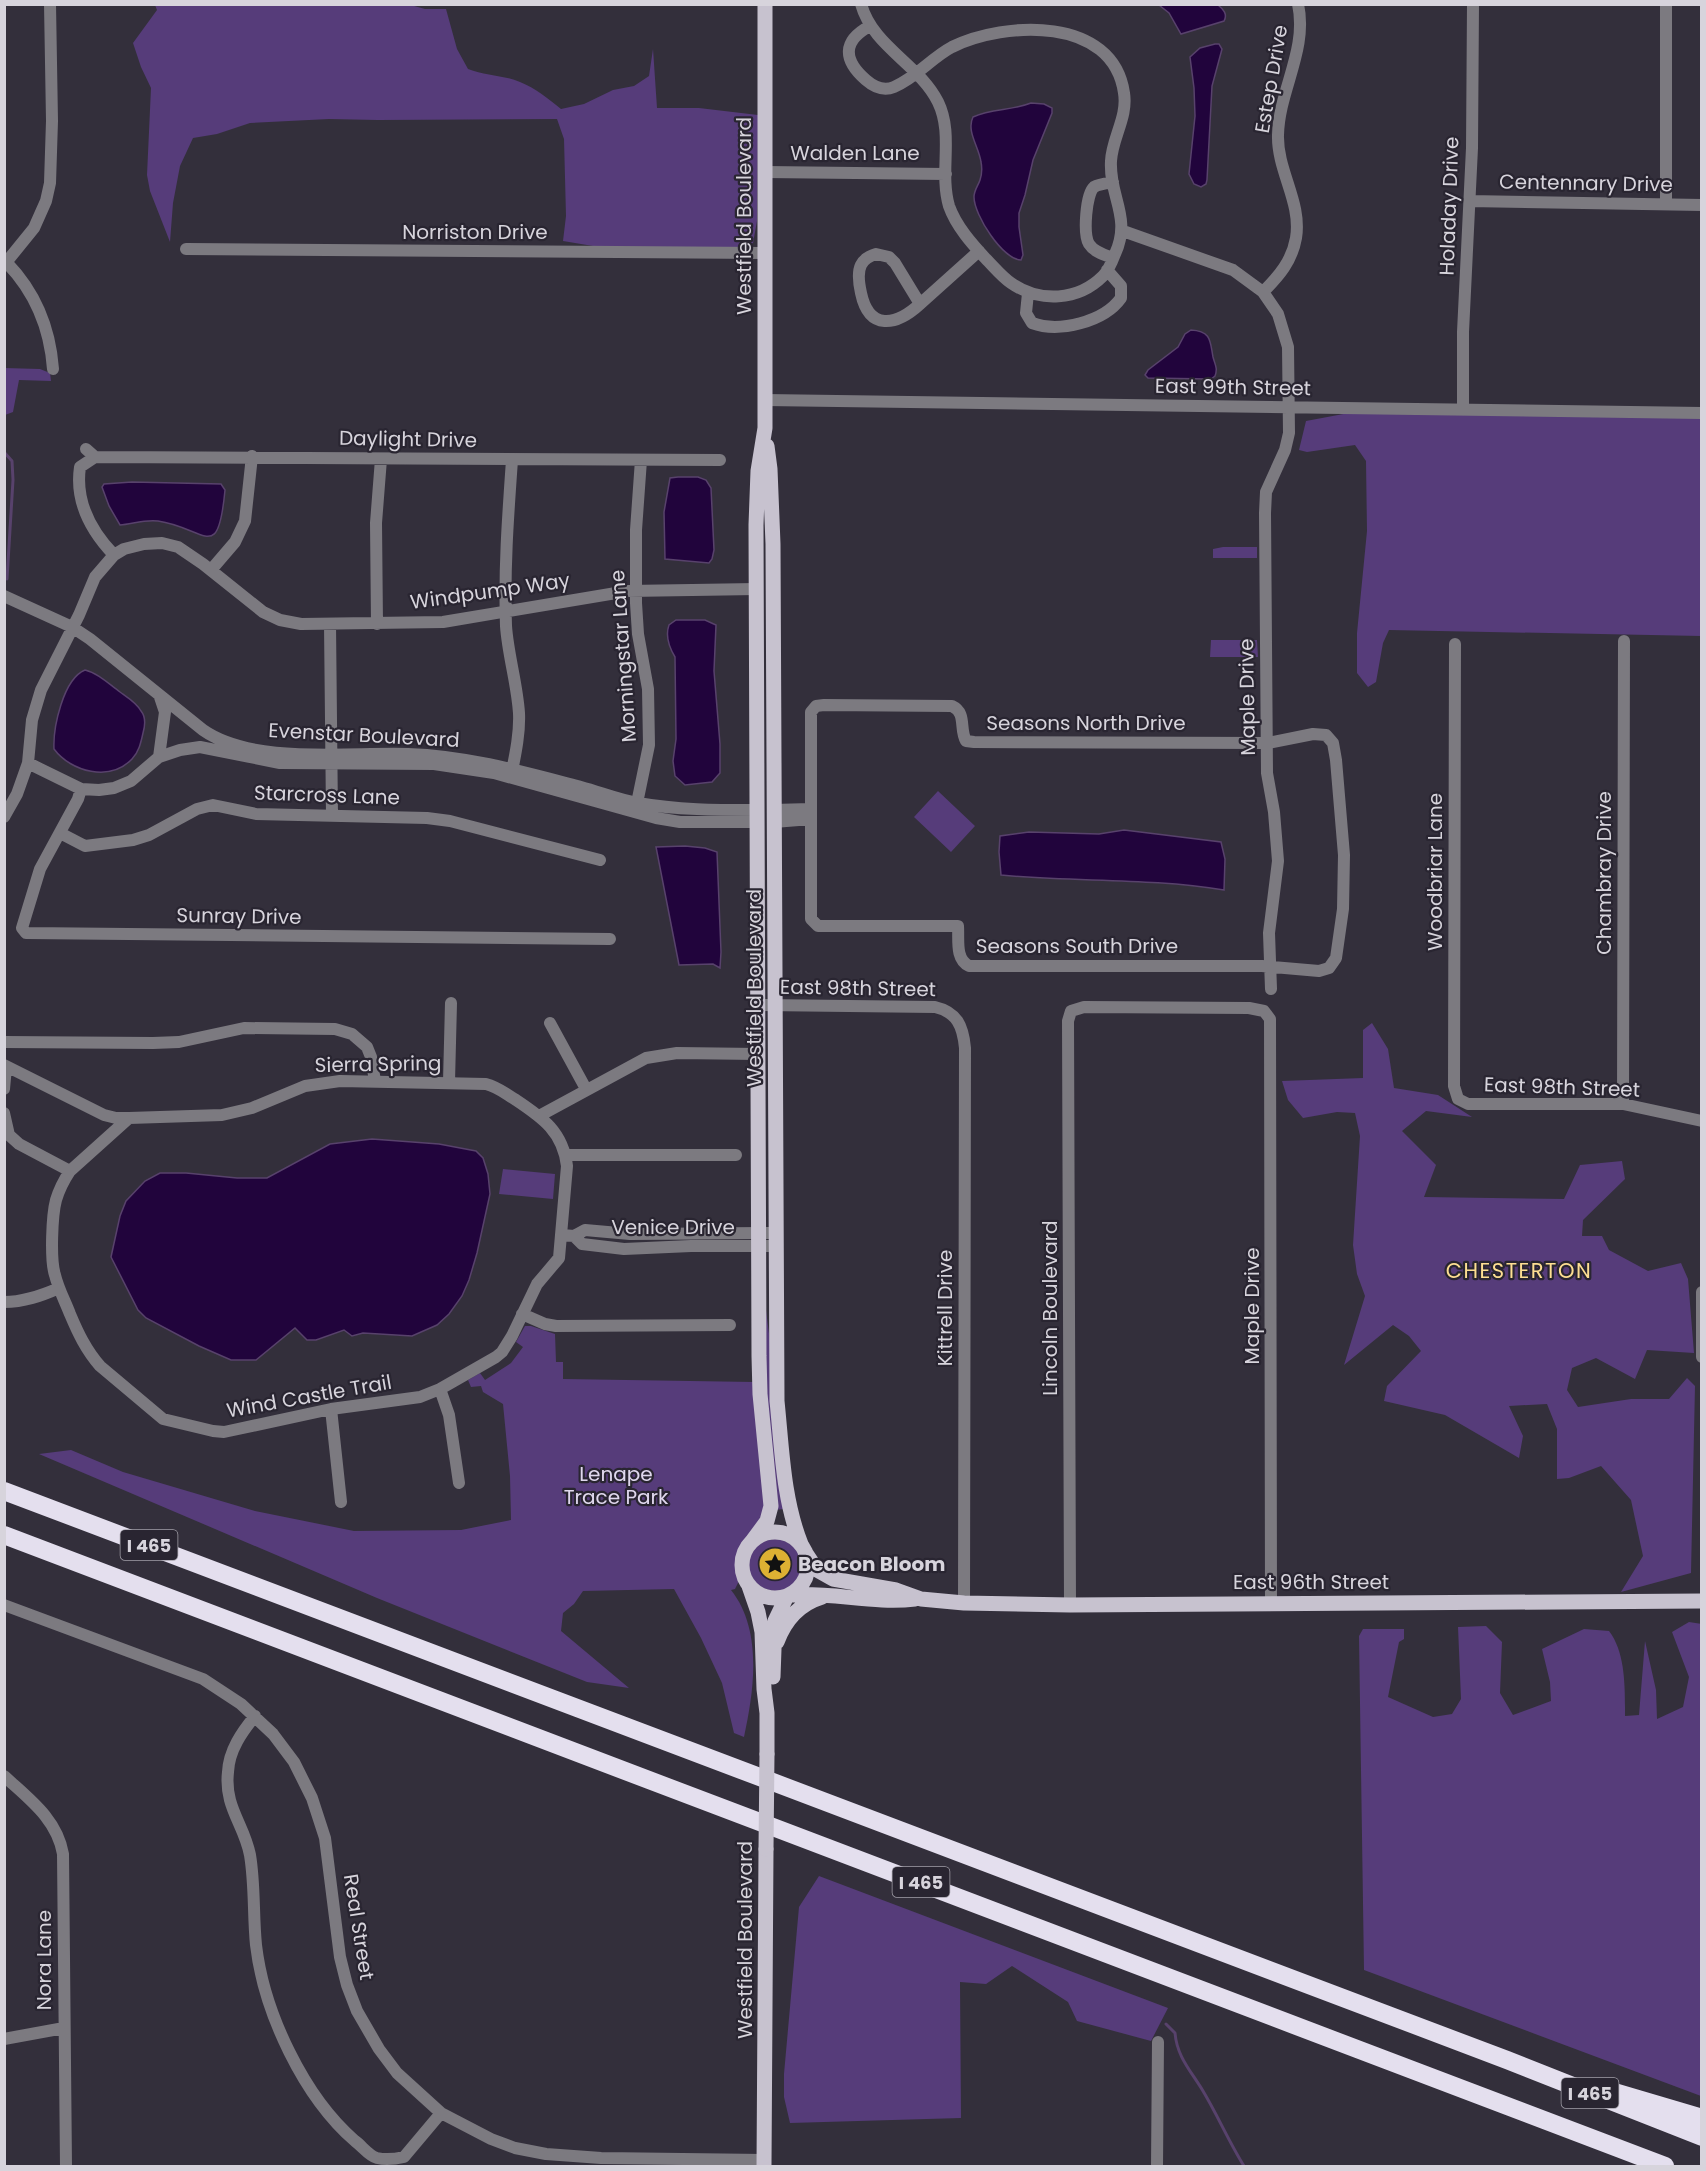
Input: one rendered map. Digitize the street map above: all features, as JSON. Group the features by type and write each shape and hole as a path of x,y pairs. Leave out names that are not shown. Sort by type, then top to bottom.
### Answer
{"highway":[{"name":"I 465","path":"4,1491 1507,2060 1701,2137"},
{"name":"I 465","path":"4,1535 1665,2166"},
{"path":"1507,2060 1701,2118"}],"main road":[{"name":"Westfield Boulevard","path":"765,4 765,428 770,469 773,536 777,1401 787,1496 791,1518 803,1548"},
{"name":"Westfield Boulevard","path":"753,1540 767,1521 771,1506 760,1394 757,1005 756,590 758,471 765,428"},
{"path":"766,1533 780,1533 789,1536 803,1548 808,1567 806,1576 802,1585 789,1595 766,1597 749,1586 743,1574 742,1560 747,1547 753,1540 766,1533"},
{"name":"East 96th Street","path":"803,1548 814,1566 827,1576 896,1590 921,1599"},
{"name":"Westfield Boulevard","path":"749,1586 762,1632 767,1713 764,2163"},
{"name":"Westfield Boulevard","path":"767,1713 773,1689 775,1621 789,1595"},
{"name":"East 96th Street","path":"789,1595 896,1602 921,1599 964,1603 1070,1605 1701,1601"},
{"path":"774,1650 781,1630 791,1616 814,1600 829,1596"}],"street":[{"path":"50,4 52,110 50,183 46,201 34,228 6,264 25,284 43,317 50,341 53,369"},
{"path":"861,4 870,26 883,43 915,74 929,88 942,111 946,128 947,197 952,215 979,251 1011,283 1028,293 1048,297 1071,295 1089,287 1107,270 1123,231 1113,182 1111,156 1125,111 1124,91 1110,60 1090,42 1076,36 1043,30 1019,30 996,33 951,48 915,74 890,88 876,87 866,80 852,63 849,49 856,35 870,26"},
{"name":"Estep Drive","path":"1263,292 1288,262 1297,233 1296,208 1281,160 1278,135 1301,32 1298,4"},
{"name":"Holaday Drive","path":"1464,409 1464,332 1472,148 1473,4"},
{"path":"1666,4 1666,204"},
{"name":"Walden Lane","path":"765,172 946,174"},
{"path":"1113,182 1096,186 1090,192 1085,227 1086,239 1091,247 1113,258"},
{"name":"Centennary Drive","path":"1469,201 1701,205"},
{"path":"1123,231 1233,270 1263,292"},
{"name":"Norriston Drive","path":"186,249 765,253"},
{"path":"920,304 889,257 876,255 862,262 859,274 865,308 874,317 887,322 908,315 979,251"},
{"path":"1028,293 1026,313 1032,323 1052,327 1086,321 1104,312 1121,298 1121,286 1107,270"},
{"name":"Maple Drive","path":"1263,292 1278,314 1287,339 1290,407 1289,433 1285,450 1266,492 1264,513 1267,773 1274,812 1278,861 1269,933 1271,989"},
{"name":"East 99th Street","path":"765,400 1701,413"},
{"name":"Daylight Drive","path":"114,555 96,532 85,512 78,483 80,467 91,453 381,459 720,460"},
{"path":"211,570 234,542 245,521 252,456"},
{"path":"376,624 376,524 381,459"},
{"path":"511,773 518,737 519,713 507,637 506,612 506,538 512,460"},
{"name":"Morningstar Lane","path":"636,808 650,745 648,689 636,624 636,530 641,460"},
{"name":"Windpump Way","path":"114,555 134,546 162,543 186,551 254,606 271,616 301,624 443,622 636,590 756,590"},
{"path":"4,817 17,794 28,763 35,704 95,577 114,555"},
{"name":"Evenstar Boulevard","path":"4,596 72,627 90,639 218,740 271,752 331,759 434,764 511,773 636,808 688,809 756,816"},
{"path":"330,624 332,816"},
{"name":"Chambray Drive","path":"1623,1104 1624,641"},
{"name":"Woodbriar Lane","path":"1455,644 1454,1086 1458,1099"},
{"path":"159,758 163,742 165,712 160,696"},
{"name":"Seasons North Drive","path":"811,814 811,712 816,706 952,705 961,713 963,736 966,741 974,742 1268,743"},
{"path":"1268,743 1313,734 1326,735 1333,743 1344,855 1343,909 1336,958 1329,968 1319,971 1271,966"},
{"name":"Evenstar Boulevard","path":"28,763 81,789 108,790 137,777 159,758 180,750 200,747 268,761 331,759"},
{"name":"Sunray Drive","path":"81,789 35,881 22,928 26,933 610,939"},
{"name":"Starcross Lane","path":"60,833 85,846 133,840 149,835 197,809 213,806 256,814 427,818 450,821 600,860"},
{"path":"774,816 811,814"},
{"name":"Seasons South Drive","path":"811,814 811,919 818,926 958,926 959,957 969,966 1271,966"},
{"path":"449,1082 450,1002"},
{"name":"East 98th Street","path":"757,1005 925,1006 944,1009 955,1016"},
{"name":"Lincoln Boulevard","path":"1070,1605 1068,1021 1071,1011 1084,1007 1249,1008 1264,1011"},
{"name":"Maple Drive","path":"1264,1011 1271,1023 1271,1603"},
{"name":"Kittrell Drive","path":"955,1016 962,1028 965,1048 964,1603"},
{"path":"550,1023 586,1089"},
{"path":"4,1042 179,1042 244,1028 334,1029 352,1034 367,1047 375,1081"},
{"path":"539,1116 636,1062 662,1054 758,1054"},
{"path":"4,1089 5,1066"},
{"name":"Sierra Spring","path":"5,1066 104,1115 116,1118 222,1115 252,1108 305,1086 340,1081 486,1084 495,1087 551,1126 566,1155 568,1236"},
{"name":"East 98th Street","path":"1458,1099 1468,1104 1623,1104 1701,1121"},
{"path":"4,1113 9,1135 19,1144 70,1171 129,1118"},
{"path":"566,1155 736,1155"},
{"name":"Wind Castle Trail","path":"70,1171 55,1202 53,1264 59,1288 84,1346 100,1366 163,1419 213,1431 224,1432 331,1409 420,1396 440,1389 502,1352 537,1284 559,1257 568,1236"},
{"name":"Venice Drive","path":"568,1236 585,1230 630,1234 775,1239"},
{"path":"4,1302 26,1300 59,1288"},
{"path":"1701,1292 1701,1357"},
{"path":"522,1314 533,1320 556,1326 730,1325"},
{"path":"440,1389 449,1415 459,1483"},
{"path":"331,1409 341,1502"},
{"name":"Real Street","path":"4,1605 203,1679 225,1692 255,1716 294,1762 312,1798 325,1838 340,1957 357,2011 391,2065 441,2113 515,2148 546,2154 764,2163"},
{"path":"255,1716 242,1732 230,1760 228,1790 231,1807 248,1844 252,1870 256,1946 270,2004 286,2046 303,2078 326,2110 348,2135 374,2157 390,2159 404,2157 441,2113"},
{"name":"Nora Lane","path":"5,1779 50,1820 57,1832 62,1849 66,2166"},
{"path":"4,2039 64,2028"},
{"path":"1157,2166 1158,2042"}],"green space":[{"path":"407,4 425,9 446,9 457,49 468,69 520,82 561,109 584,104 613,90 634,86 649,76 653,49 657,108 699,108 758,115 757,221 753,243 738,247 611,249 563,241 566,216 564,139 557,119 329,119 250,123 217,134 193,138 180,166 173,203 170,242 150,191 147,175 151,88 133,43 157,10 155,5"},
{"path":"4,368 40,369 50,373 51,381 19,380 13,412 5,415"},
{"path":"1354,412 1701,418 1701,636 1389,630 1383,643 1376,682 1368,687 1357,673 1357,633 1367,531 1366,461 1355,445 1307,452 1299,450 1306,421"},
{"path":"1257,547 1257,558 1213,558 1213,549"},
{"path":"1211,640 1257,640 1258,657 1210,657"},
{"path":"938,791 975,826 951,852 914,817"},
{"path":"1372,1023 1388,1049 1394,1088 1438,1095 1472,1117 1426,1111 1402,1131 1436,1165 1424,1197 1564,1199 1580,1165 1622,1161 1625,1179 1583,1220 1582,1236 1602,1236 1609,1250 1648,1271 1681,1263 1688,1279 1694,1353 1647,1350 1635,1379 1596,1358 1572,1368 1567,1390 1578,1407 1631,1399 1669,1399 1687,1378 1695,1386 1691,1573 1621,1592 1643,1556 1631,1500 1601,1466 1569,1478 1557,1479 1557,1429 1547,1404 1509,1406 1523,1436 1519,1458 1445,1415 1384,1401 1387,1386 1421,1351 1409,1336 1393,1325 1344,1365 1365,1296 1357,1274 1353,1245 1360,1136 1355,1113 1337,1112 1303,1118 1288,1100 1282,1081 1363,1078 1363,1030"},
{"path":"503,1169 555,1174 553,1199 499,1194"},
{"path":"765,1303 784,1509 775,1510 765,1411"},
{"name":"Lenape Trace Park","path":"525,1326 555,1334 556,1362 563,1362 563,1379 754,1382 766,1510 740,1548 736,1566 739,1581 735,1589 731,1590 748,1623 752,1642 753,1681 744,1737 734,1733 722,1683 674,1589 583,1591 574,1604 563,1613 561,1631 629,1688 587,1682 377,1598 39,1454 71,1450 123,1472 255,1511 354,1531 461,1530 511,1520 510,1476 503,1404 483,1392 481,1386 471,1387 468,1380 480,1373 485,1380 511,1363 523,1347 516,1342"},
{"path":"775,1539 785,1541 793,1547 799,1555 801,1565 799,1575 793,1583 785,1589 775,1591 765,1589 757,1583 751,1575 749,1565 751,1555 757,1547 765,1541"},
{"path":"1689,1622 1702,1624 1701,2096 1364,1970 1359,1636 1363,1629 1404,1629 1404,1639 1399,1642 1388,1697 1433,1717 1452,1714 1461,1699 1458,1627 1486,1626 1502,1642 1500,1693 1513,1715 1551,1701 1550,1682 1542,1649 1584,1629 1609,1631 1615,1640 1622,1660 1625,1716 1639,1715 1645,1641 1656,1690 1657,1719 1683,1707 1689,1677 1672,1632"},
{"path":"819,1876 1168,2008 1151,2041 1077,2021 1068,2002 1012,1966 986,1984 960,1982 961,2118 790,2123 784,2097 784,2074 799,1907"}],"shaded area":[{"path":"1159,5 1218,5 1222,8 1225,18 1224,21 1181,34 1169,13"},
{"path":"1219,44 1222,49 1212,86 1207,180 1206,184 1201,187 1194,184 1189,174 1195,116 1190,57 1200,48"},
{"path":"1031,103 1044,104 1052,108 1052,113 1033,160 1019,213 1023,255 1021,260 1006,253 998,245 984,225 975,205 974,195 981,178 982,166 971,122 973,117 980,114"},
{"path":"1191,330 1203,333 1209,338 1216,366 1215,376 1211,379 1148,378 1145,375 1148,370 1178,347 1185,334"},
{"path":"698,477 706,480 711,488 714,550 709,563 665,559 664,512 670,478"},
{"path":"132,482 221,484 225,490 218,527 213,535 207,536 158,521 120,525 109,506 102,487 104,484"},
{"path":"676,620 705,620 716,625 714,671 720,773 712,782 685,785 675,776 673,761 676,739 675,657 669,645 667,633 669,625"},
{"path":"85,670 99,676 132,700 144,716 144,730 136,753 123,766 113,770 102,772 80,768 70,764 54,749 55,729 65,693 77,675"},
{"path":"1124,830 1221,842 1225,859 1224,890 1140,882 1001,875 1000,836 1029,832 1099,834"},
{"path":"685,846 717,852 720,968 713,964 679,965 656,847"},
{"path":"372,1139 439,1144 476,1151 483,1158 488,1174 490,1194 477,1253 462,1296 449,1314 437,1325 412,1336 363,1333 352,1336 344,1330 316,1340 307,1340 295,1328 256,1360 231,1360 146,1318 138,1310 111,1257 120,1216 126,1201 145,1181 160,1173 267,1178 330,1144"}],"waterway":[{"path":"4,452 12,461 13,480 7,579"},
{"path":"1166,2024 1175,2033 1176,2042 1185,2064 1208,2100 1244,2166"}],"place":[{"name":"Beacon Bloom","path":"775,1564"}],"district":[{"name":"CHESTERTON","path":"1519,1270"}]}
